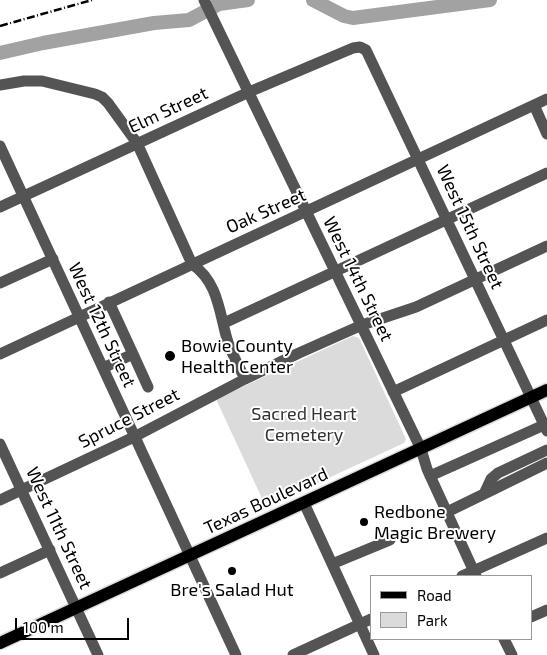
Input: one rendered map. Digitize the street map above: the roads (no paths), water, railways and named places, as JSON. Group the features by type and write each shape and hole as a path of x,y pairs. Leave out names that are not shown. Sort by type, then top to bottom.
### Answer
{"main road":[{"name":"Texas Boulevard","path":"0,643 547,390"}],"street":[{"name":"West 14th Street","path":"204,0 305,213 421,449 430,476 475,574"},
{"name":"West 15th Street","path":"353,48 360,47 366,50 546,428"},
{"name":"Elm Street","path":"0,207 249,92 353,48"},
{"path":"0,85 24,81 42,81 95,94 102,97 109,105 137,143 192,264 202,271 214,292 228,340 245,378"},
{"name":"Oak Street","path":"0,354 547,99"},
{"path":"534,105 547,134"},
{"name":"West 12th Street","path":"0,146 236,655"},
{"path":"224,323 547,173"},
{"name":"Spruce Street","path":"0,500 134,437 245,378 362,326 403,312 547,246"},
{"path":"0,283 52,259"},
{"path":"109,302 148,387"},
{"path":"394,392 547,320"},
{"path":"103,368 133,354"},
{"path":"430,476 546,428"},
{"name":"West 11th Street","path":"0,444 77,608 93,653"},
{"path":"484,494 491,480 498,473 547,450"},
{"path":"446,512 547,463"},
{"path":"304,502 374,655"},
{"path":"475,574 547,538"},
{"path":"332,564 390,540"},
{"path":"0,573 50,550"},
{"path":"532,617 547,610"},
{"path":"293,655 370,620"},
{"path":"504,640 512,655"}],"waterway":[{"path":"0,53 43,43 154,23 189,20 219,4 248,0"},
{"path":"313,0 344,16 353,18 490,0"}],"railway":[{"path":"0,26 92,0"}],"place":[{"name":"Bowie County Health Center","path":"170,356"},
{"name":"Redbone Magic Brewery","path":"364,522"},
{"name":"Bre's Salad Hut","path":"232,571"}],"park label":[{"name":"Sacred Heart Cemetery","path":"304,424"}]}
